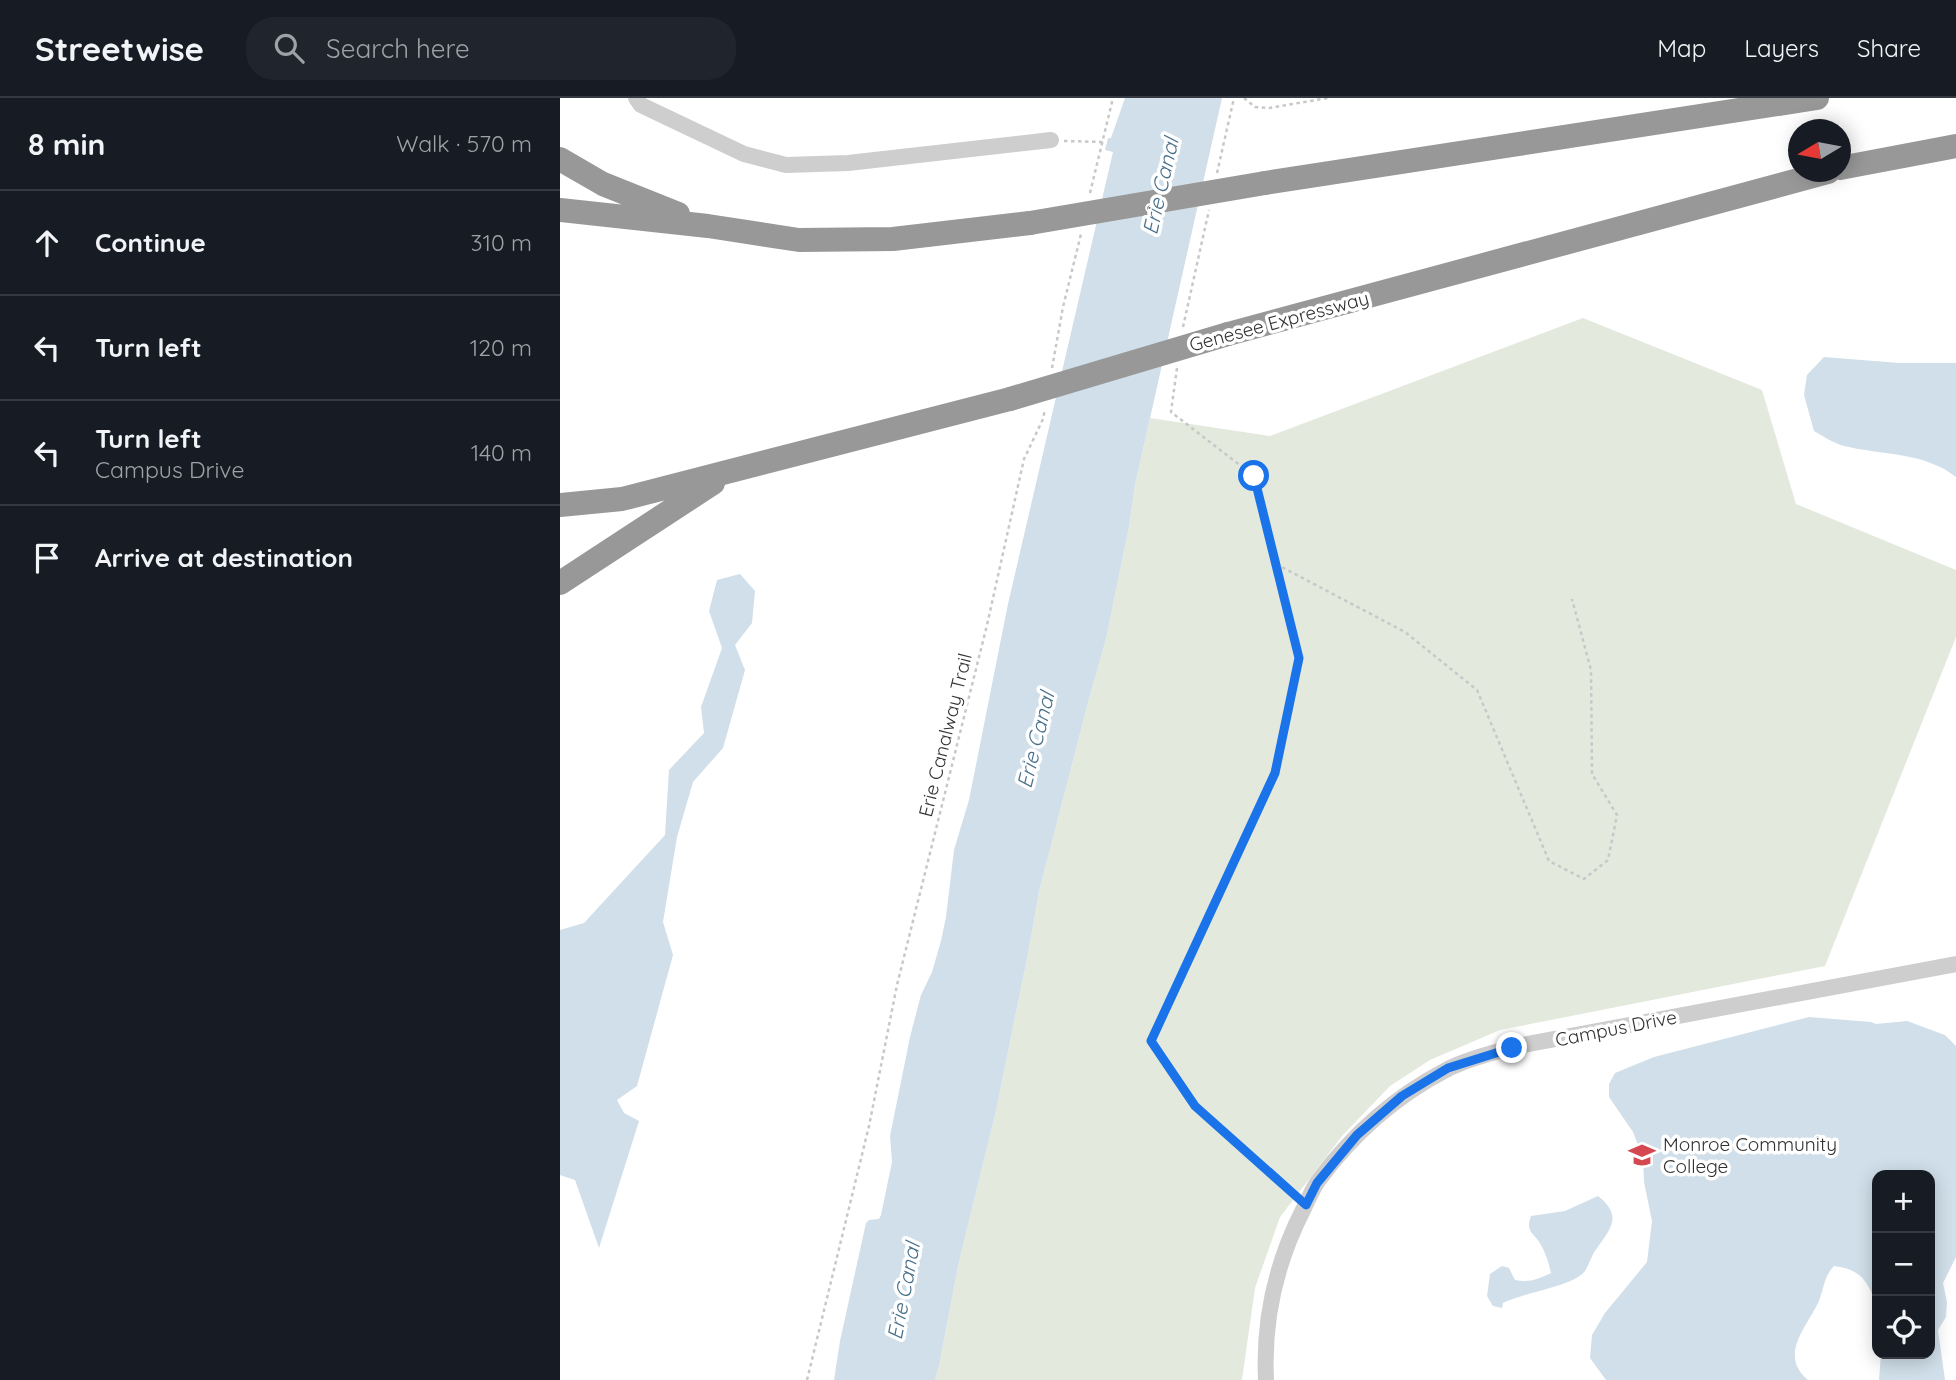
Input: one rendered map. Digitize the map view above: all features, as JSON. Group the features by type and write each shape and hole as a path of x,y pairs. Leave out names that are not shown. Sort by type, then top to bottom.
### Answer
{"highway":[{"path":"560,210 708,226 799,240 881,239 1030,223 1265,183 1817,98"},
{"path":"1851,166 1956,146"},
{"path":"560,159 603,184 708,226"},
{"name":"Genesee Expressway","path":"560,505 622,499 1010,399 1228,334 1791,182"},
{"path":"560,583 731,472"}],"street":[{"path":"636,98 642,105 744,154 786,164 848,163 1051,140"},
{"name":"Campus Drive","path":"1266,1380 1268,1320 1276,1278 1296,1225 1317,1183 1357,1135 1402,1096 1448,1068 1512,1048 1956,964"}],"path":[{"path":"1090,193 1113,98"},
{"path":"1216,177 1234,98"},
{"path":"1244,98 1255,107 1269,108 1328,98"},
{"path":"1051,140 1103,142"},
{"path":"1182,334 1210,203"},
{"path":"1052,369 1081,231"},
{"path":"1178,360 1171,412 1254,476 1299,658 1275,773 1151,1041 1195,1106 1306,1205"},
{"name":"Erie Canalway Trail","path":"807,1380 869,1126 897,985 987,625 1024,459 1043,419 1045,407"},
{"path":"1276,564 1405,632 1477,691 1549,861 1584,879 1608,860 1617,815 1592,774 1591,670 1572,600"}],"shaded area":[{"path":"1583,318 1762,390 1796,504 1956,570 1956,637 1825,966 1500,1030 1430,1060 1390,1086 1343,1135 1280,1217 1255,1288 1242,1380 935,1380 959,1262 996,1111 1039,892 1106,639 1150,418 1270,436"}],"water":[{"name":"Erie Canal","path":"1125,98 1222,98 1135,485 1106,639 1039,892 996,1111 959,1262 935,1380 834,1380 866,1223 879,1219 881,1215 892,1162 890,1136 910,1037 921,995 932,972 941,941 954,850 969,800 1008,604 1113,152 1105,150"},
{"path":"1824,357 1899,363 1956,363 1956,477 1931,463 1844,446 1814,431 1804,395 1807,375"},
{"path":"740,574 755,591 752,623 735,645 745,670 723,748 693,782 677,837 663,922 673,955 637,1086 617,1100 624,1113 639,1121 599,1248 575,1180 560,1175 560,930 584,923 665,835 669,770 704,733 701,707 722,648 709,611 717,580"},
{"path":"1809,1017 1876,1024 1907,1021 1945,1035 1956,1046 1956,1257 1943,1283 1947,1302 1946,1317 1938,1330 1945,1380 1879,1380 1881,1359 1935,1359 1935,1170 1872,1170 1872,1294 1857,1273 1834,1266 1831,1270 1795,1351 1799,1370 1808,1380 1606,1380 1590,1358 1592,1335 1605,1313 1647,1262 1652,1221 1644,1182 1643,1158 1633,1132 1609,1097 1609,1084 1615,1073 1654,1057"},
{"path":"1598,1196 1611,1210 1612,1223 1583,1273 1565,1283 1503,1303 1502,1308 1493,1306 1487,1296 1490,1274 1502,1266 1509,1268 1515,1280 1520,1281 1533,1280 1551,1273 1543,1248 1530,1229 1531,1216 1565,1211"}],"place":[{"name":"Monroe Community College","path":"1642,1155"}],"route":[{"path":"1254,476 1299,658 1275,773 1151,1041 1195,1106 1306,1205 1317,1183 1357,1135 1402,1096 1448,1068 1512,1048"}]}
